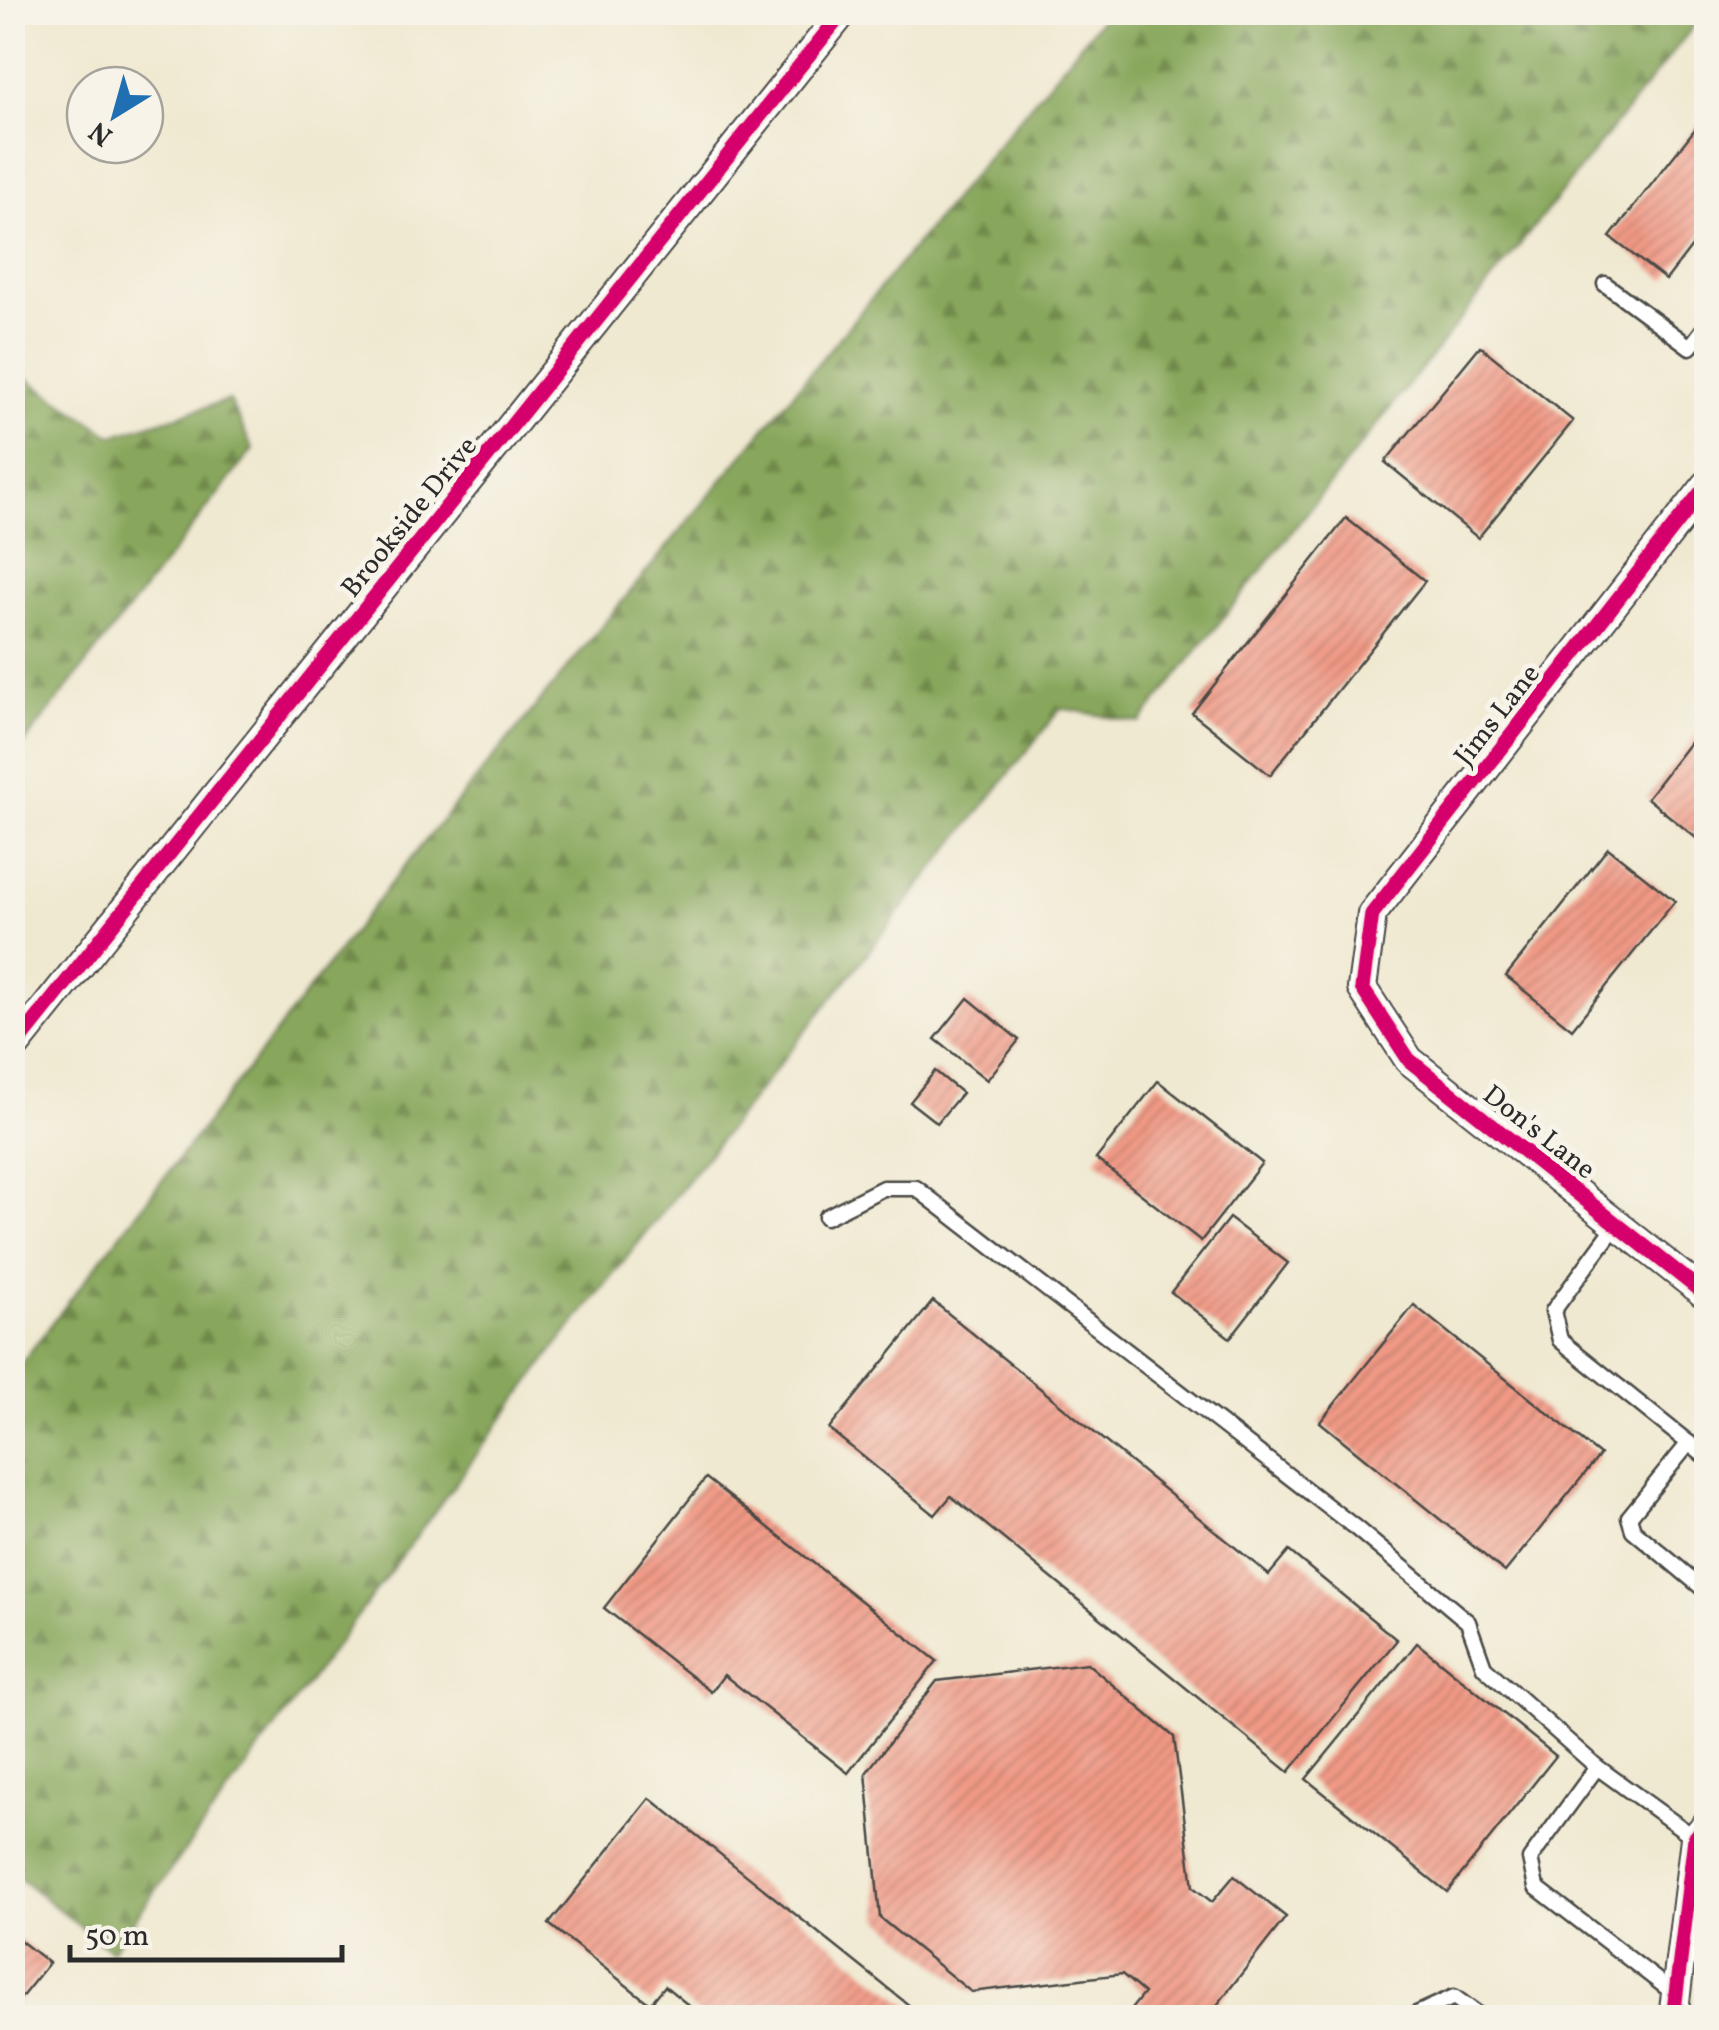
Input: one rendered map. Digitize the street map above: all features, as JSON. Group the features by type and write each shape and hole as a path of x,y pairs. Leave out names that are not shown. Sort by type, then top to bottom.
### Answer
{"street":[{"name":"Brookside Drive","path":"12,1050 843,12"},
{"name":"Jims Lane","path":"1362,988 1372,914 1706,486"},
{"name":"Don's Lane","path":"1362,988 1409,1060 1704,1289"},
{"path":"1674,2006 1701,1831"}],"lane":[{"path":"1604,284 1690,347 1706,326"},
{"path":"826,1216 883,1188 916,1188 1357,1529 1468,1622 1484,1667 1598,1767 1701,1831"},
{"path":"1618,1224 1553,1311 1560,1340 1706,1458"},
{"path":"1689,1443 1629,1517 1633,1530 1706,1591"},
{"path":"1598,1767 1530,1859 1536,1887 1674,2006"},
{"path":"1408,2018 1454,1996 1483,2018"}],"green space":[{"path":"1106,13 1704,13 1140,723 1061,708 552,1352 111,1951 13,1873 13,1374 394,879"},
{"path":"13,369 112,436 229,400 253,449 13,758"}],"building":[{"path":"1706,115 1706,228 1666,280 1610,237"},
{"path":"1480,346 1573,421 1478,538 1385,462"},
{"path":"1346,518 1425,581 1270,775 1192,713"},
{"path":"1706,722 1706,846 1647,798"},
{"path":"1608,848 1675,901 1572,1029 1506,976"},
{"path":"968,998 1019,1040 987,1080 935,1039"},
{"path":"935,1071 962,1093 937,1123 910,1102"},
{"path":"1158,1081 1262,1163 1201,1241 1096,1159"},
{"path":"1229,1218 1288,1263 1230,1338 1171,1292"},
{"path":"933,1301 1269,1575 1289,1551 1397,1640 1289,1772 951,1496 935,1515 829,1429"},
{"path":"1414,1305 1600,1455 1505,1572 1320,1422"},
{"path":"706,1478 937,1661 848,1773 724,1675 711,1692 604,1608"},
{"path":"1417,1643 1556,1756 1447,1892 1306,1779"},
{"path":"1087,1663 1174,1737 1193,1887 1212,1902 1234,1876 1286,1917 1207,2018 1124,2018 1144,1993 1122,1974 971,1992 880,1918 866,1773 937,1681"},
{"path":"650,1798 925,2018 704,2018 665,1986 650,2004 549,1924"},
{"path":"12,1934 49,1963 12,2009"}],"cycle path":[{"path":"12,1050 843,12"},
{"path":"1706,486 1372,914 1362,988 1409,1060 1706,1295"},
{"path":"1673,2018 1695,1838 1706,1825"}]}
